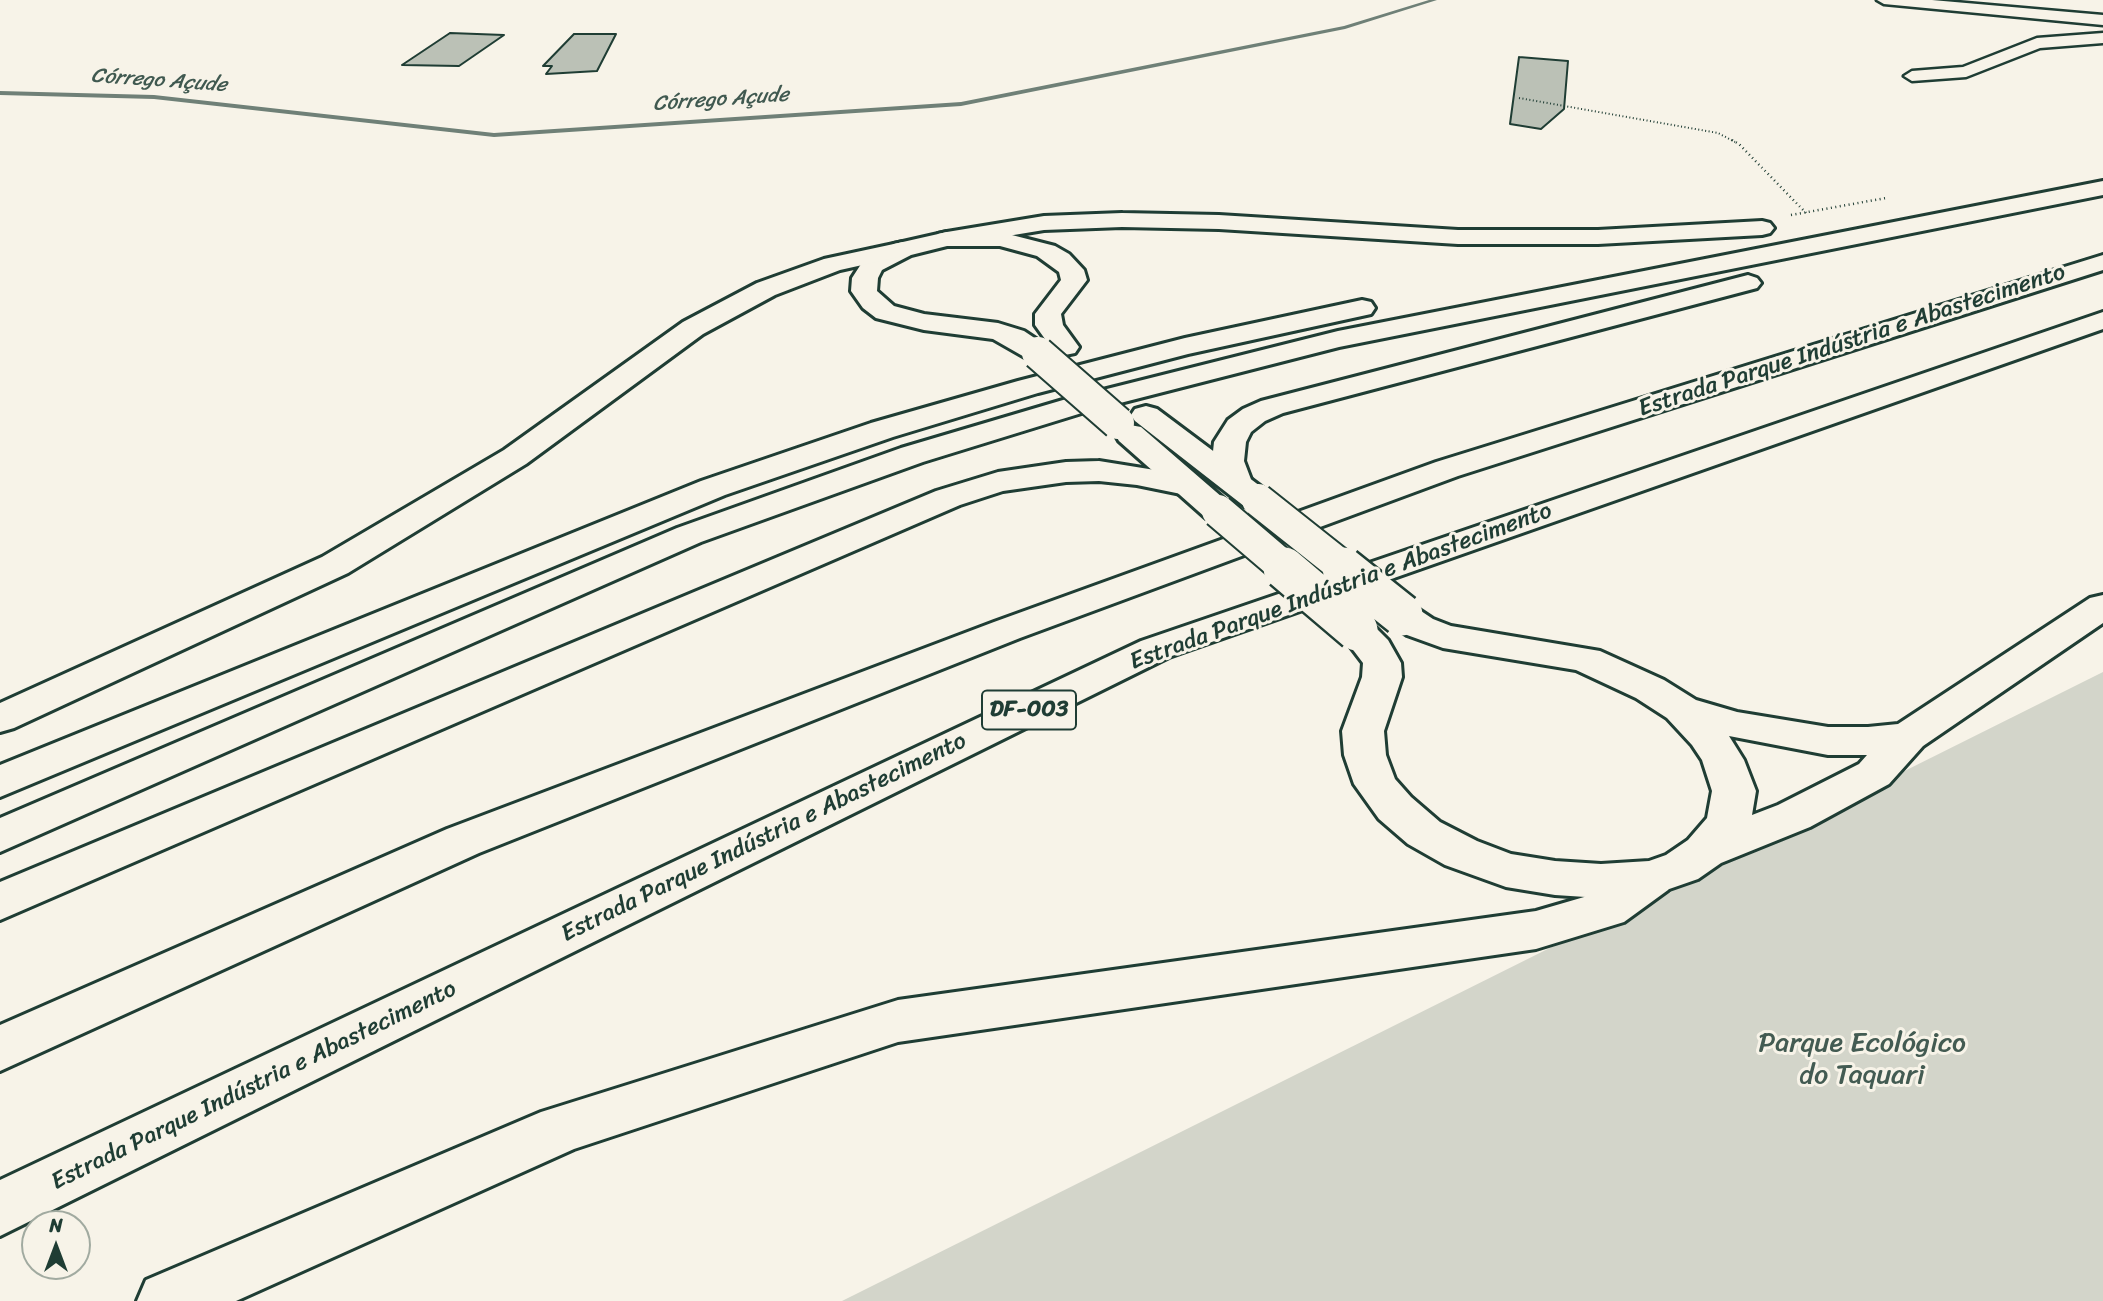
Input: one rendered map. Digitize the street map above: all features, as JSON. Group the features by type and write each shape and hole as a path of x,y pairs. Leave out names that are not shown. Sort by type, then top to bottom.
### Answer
{"main road":[{"path":"0,782 713,488 882,429 1028,387 1212,340 1762,228 2103,167"},
{"path":"0,836 689,535 912,456 1074,406 1338,339 2103,188"},
{"path":"1652,878 1601,881 1555,878 1506,870 1461,853 1424,833 1395,808 1376,784 1365,755 1363,731 1382,677 1382,663 1374,648 1237,498 1228,461 1230,442 1239,427 1254,415 1272,407 1881,249 1972,215"},
{"path":"0,719 335,565 515,457 693,328 766,289 833,264 947,239 1044,223 1122,220 1219,222 1458,237 1598,237 1762,228"},
{"path":"947,239 1000,239 1046,251 1060,259 1071,270 1074,280 1048,314 1051,350"},
{"path":"904,249 872,266 865,278 864,291 872,302 885,312 902,318 998,331 1051,350 1132,419 1237,498 1420,627 1471,643 1586,660 1629,678 1681,709 1707,735 1724,760 1734,791 1728,824 1704,852"},
{"name":"Estrada Parque Indústria e Abastecimento","path":"0,1049 463,841 1007,629 1447,469 2103,262"},
{"name":"Estrada Parque Indústria e Abastecimento","path":"0,1209 1155,649 2103,320"},
{"path":"1132,419 1186,485"},
{"path":"0,902 948,498 998,482 1066,472 1137,475 1237,498"},
{"path":"168,1301 560,1129 898,1021 1536,930 1607,909 1652,878 1682,867 1704,852 1794,816 1874,774 1908,736 2103,606"},
{"path":"1681,709 1737,725 1828,741 1868,741 1908,736"}],"street":[{"path":"1886,0 2103,20"},
{"path":"1912,76 1966,72 2037,43 2103,38"}],"path":[{"path":"1519,98 1718,133 1739,144 1794,203 1815,220"}],"green space":[{"name":"Parque Ecológico do Taquari","path":"2103,672 2103,1301 842,1301"}],"building":[{"path":"450,33 504,35 459,66 402,65"},
{"path":"574,34 616,34 597,71 546,74 552,66 543,66"},
{"path":"1519,57 1568,61 1564,109 1541,129 1510,124"}],"waterway":[{"name":"Córrego Açude","path":"0,93 154,97 494,135 961,104 1345,27 1434,0"}]}
